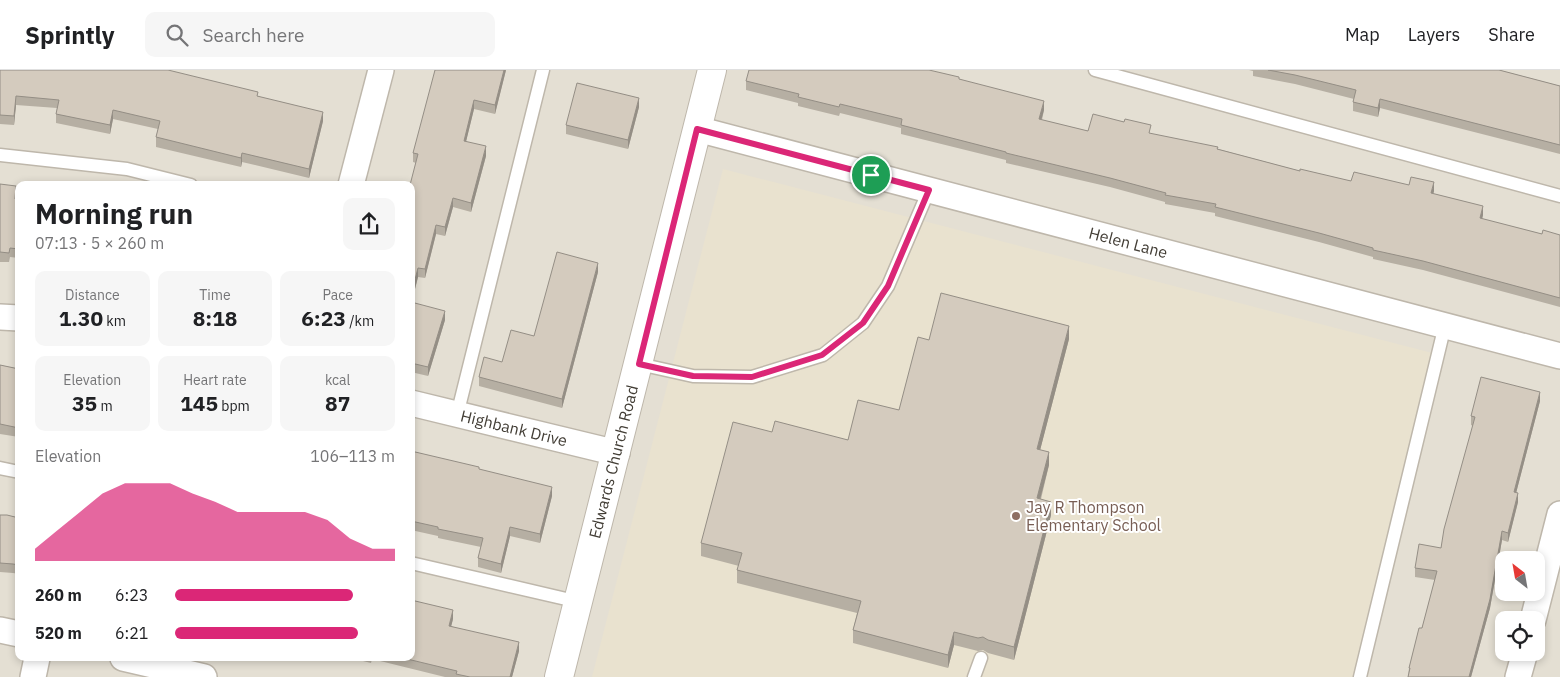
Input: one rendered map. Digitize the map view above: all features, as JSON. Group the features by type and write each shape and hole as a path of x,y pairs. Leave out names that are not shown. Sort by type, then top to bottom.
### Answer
{"street":[{"name":"Edwards Church Road","path":"559,677 712,70"},
{"path":"352,181 374,71"},
{"name":"Helen Lane","path":"697,129 1560,356"},
{"path":"0,317 15,318"},
{"name":"Highbank Drive","path":"415,404 616,453"},
{"path":"1535,611 1560,514"},
{"path":"0,630 15,633"},
{"path":"33,677 37,661"},
{"path":"136,661 199,676"},
{"path":"1518,677 1522,661"}],"lane":[{"path":"457,414 543,70"},
{"path":"1095,70 1560,196"},
{"path":"0,155 127,169 175,181"},
{"path":"639,364 693,376 752,377 822,355 863,323 888,286 929,190"},
{"path":"1360,677 1445,325"},
{"path":"0,468 15,471"},
{"path":"415,565 578,602"},
{"path":"974,677 980,658"}],"shaded area":[{"path":"0,70 1560,70 1560,677 0,677"},
{"name":"Jay R Thompson Elementary School","path":"723,169 1440,355 1357,677 592,677"}],"building":[{"path":"0,70 168,70 258,92 257,96 323,112 309,169 242,153 241,158 156,137 160,121 113,110 110,125 56,114 59,100 16,96 14,116 0,115"},
{"path":"435,70 504,70 495,105 474,100 464,141 486,146 471,203 453,198 445,227 436,225 425,269 418,268 415,280 415,181 411,181 418,154 413,153"},
{"path":"749,70 929,70 1044,101 1039,119 1088,131 1093,114 1124,122 1125,119 1151,125 1149,133 1218,147 1217,149 1300,171 1300,169 1351,181 1354,172 1409,185 1411,177 1434,182 1431,193 1483,206 1480,218 1542,234 1543,230 1560,235 1560,298 1215,207 1216,204 1165,195 1166,193 1110,178 901,125 902,119 840,104 839,107 798,97 799,94 746,81"},
{"path":"1268,70 1499,70 1560,86 1560,145 1380,99 1378,108 1353,102 1356,90"},
{"path":"577,83 639,98 628,140 566,125"},
{"path":"0,184 15,186 15,249 10,248 9,253 0,252"},
{"path":"557,252 598,263 562,399 479,377 484,357 502,362 511,330 534,336"},
{"path":"941,293 1069,326 1037,449 1049,452 1037,498 1051,502 1014,647 983,637 978,638 954,632 948,655 853,630 861,601 737,570 742,553 701,543 733,422 772,432 775,421 848,440 858,400 899,410 918,337 929,340"},
{"path":"415,303 445,311 428,367 415,364"},
{"path":"0,365 15,368 15,427 0,424"},
{"path":"1481,377 1540,392 1514,492 1518,493 1508,533 1502,531 1498,551 1495,551 1495,571 1490,599 1469,677 1408,677 1419,628 1422,628 1437,571 1415,568 1419,544 1441,548 1444,529 1475,417 1471,416"},
{"path":"415,452 552,487 540,534 510,527 501,564 478,558 483,538 438,529 438,527 415,522"},
{"path":"0,515 7,515 15,517 15,565 0,563"},
{"path":"415,601 453,610 449,626 519,642 510,677 470,677 456,674 457,671 415,661"}],"place":[{"name":"Jay R Thompson Elementary School","path":"1016,516"}],"route":[{"path":"697,129 871,175 929,190 888,286 863,323 822,355 752,377 693,376 639,364 697,129"}]}
